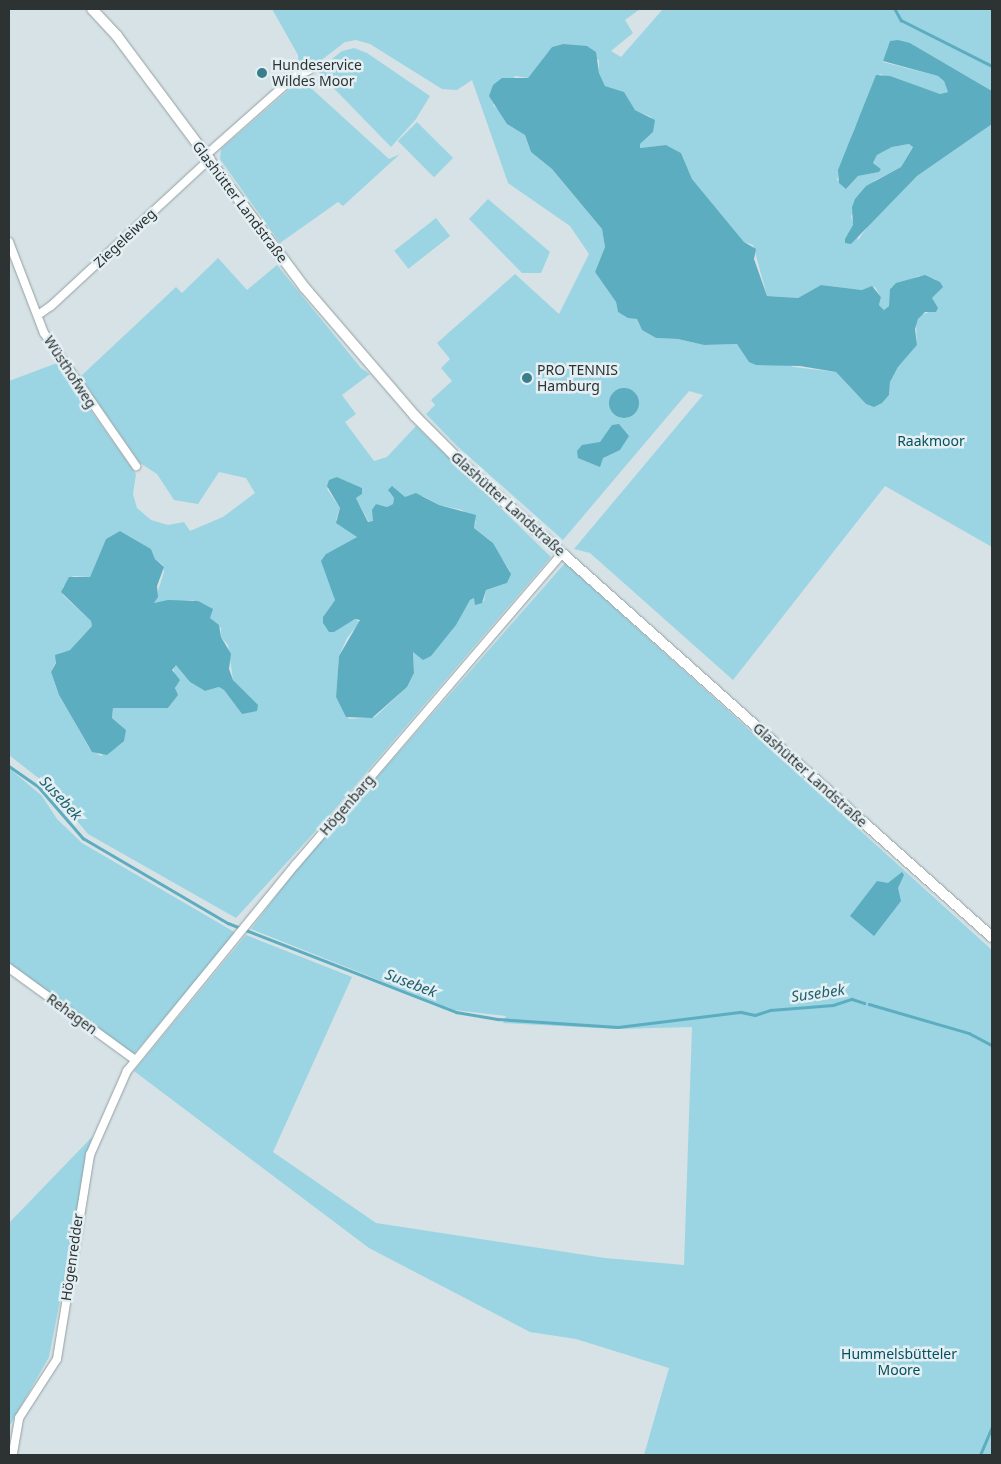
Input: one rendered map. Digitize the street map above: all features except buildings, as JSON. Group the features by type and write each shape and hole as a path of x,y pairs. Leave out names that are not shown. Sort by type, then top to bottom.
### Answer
{"street":[{"name":"Glashütter Landstraße","path":"92,9 117,36 306,288 401,401 470,471 992,937"},
{"name":"Ziegeleiweg","path":"38,315 51,306 294,77 309,70"},
{"name":"Wüsthofweg","path":"9,242 44,333 66,369 136,466"},
{"name":"Högenbarg","path":"135,1060 241,934 296,864 562,554"},
{"name":"Rehagen","path":"9,968 135,1060"},
{"name":"Högenredder","path":"13,1453 19,1418 54,1365 59,1352 78,1212 92,1150 135,1060"}],"green space":[{"name":"Raakmoor","path":"272,9 640,9 625,20 633,33 611,51 621,57 663,9 992,9 992,91 910,43 890,41 883,62 938,76 944,80 948,92 940,94 880,74 854,129 837,180 847,188 858,176 879,172 881,169 873,163 877,155 892,147 909,144 913,146 901,167 874,181 851,216 858,240 876,215 917,176 992,124 992,547 885,486 733,680 590,553 574,549 703,395 689,391 563,540 457,446 426,414 435,405 431,400 452,381 441,368 450,359 437,343 515,274 559,314 589,254 570,226 508,183 472,80 457,90 442,89 370,44 356,40 345,42 307,71 299,66 298,55","holes":["563,44 599,60 599,73 605,86 620,91 635,110 651,117 653,132 640,144 640,148 666,145 681,153 692,179 744,242 753,245 767,296 798,298 821,285 862,290 875,287 881,297 879,305 884,310 889,306 891,287 919,276 935,279 938,292 932,298 932,311 921,315 916,323 917,345 898,367 890,382 889,395 882,403 871,406 866,404 836,372 794,367 742,349 737,344 704,345 678,339 656,338 642,330 637,319 618,312 616,302 595,272 605,247 602,229 552,169 531,152 525,135 505,121 501,111 493,105 515,76 528,78 552,47"]},
{"path":"354,48 367,53 430,96 416,119 391,147 317,71 342,51"},
{"path":"301,79 389,159 400,154 343,206 338,202 280,243 220,159 221,149"},
{"path":"417,122 453,158 434,177 398,141"},
{"path":"488,199 550,252 541,273 522,273 469,219"},
{"path":"436,218 450,236 408,269 394,251"},
{"path":"218,258 247,290 277,265 361,368 370,374 342,395 356,414 345,422 374,461 387,457 416,426 551,557 322,824 236,918 88,834 46,784 9,755 9,381 57,363 136,474 133,494 137,508 151,520 168,525 184,522 190,531 223,517 255,493 246,478 219,472 198,504 174,500 157,474 140,463 80,377 176,287 182,293","holes":["337,477 362,488 362,494 356,498 369,522 373,521 376,504 387,507 393,504 394,498 389,492 405,497 423,496 439,505 462,510 476,521 474,528 491,541 510,571 507,583 486,590 484,601 478,603 474,598 470,600 450,633 413,652 414,673 407,687 375,717 349,719 336,697 339,656 347,638 360,622 355,619 331,632 325,614 335,600 326,554 357,537 336,520 340,508 327,489","120,531 151,549 155,559 163,565 164,572 154,603 193,600 210,612 210,618 221,628 221,637 228,645 233,680 255,703 242,714 224,690 219,687 205,691 190,682 178,665 173,665 176,686 172,703 168,708 113,708 112,718 126,730 101,756 90,749 59,695 51,672 60,653 70,650 92,626 91,621 63,595 63,587 73,576 90,577 106,539"]},
{"name":"Hummelsbütteler Moore","path":"565,563 992,950 992,1455 644,1455 669,1368 576,1339 530,1332 369,1248 134,1071 246,935 352,977 273,1152 376,1223 605,1258 684,1265 692,1027 617,1029 503,1023 506,1016 454,1010 251,929 299,866"},
{"path":"9,768 42,796 57,819 82,843 236,933 133,1055 9,964"},
{"path":"92,1137 49,1357 9,1427 9,1223"}],"shaded area":[{"path":"898,40 910,43 992,91 992,124 917,176 851,244 845,243 845,239 853,225 852,207 855,199 866,186 901,167 913,147 909,144 892,147 877,155 873,163 881,169 879,172 858,176 846,189 839,183 838,170 876,75 890,76 940,94 948,92 944,81 938,76 883,61 890,41"},
{"path":"563,44 587,46 596,52 599,73 605,86 624,92 635,110 655,120 653,132 640,144 640,148 666,145 681,153 692,179 744,242 756,249 754,259 767,296 798,298 821,285 862,290 872,286 881,297 879,305 884,310 889,306 890,289 896,283 925,275 940,282 943,287 932,298 938,308 936,312 925,312 918,319 915,329 917,345 898,367 890,382 889,395 882,403 874,407 866,404 836,372 800,366 756,365 749,362 737,344 704,345 678,339 656,338 642,330 637,319 628,318 618,312 616,302 595,272 605,247 602,229 552,169 531,152 525,135 507,124 489,96 493,85 502,78 528,78 552,47"},
{"path":"624,388 635,392 639,403 635,414 624,418 613,414 609,403 613,392"},
{"path":"619,424 629,436 620,450 603,458 600,467 578,458 577,451 582,445 600,442 612,425"},
{"path":"337,477 362,488 362,494 356,498 368,522 373,521 372,510 376,504 387,507 393,504 394,498 388,490 392,486 405,497 416,493 439,505 476,515 474,528 493,543 511,574 507,583 486,590 482,603 475,605 474,598 470,600 456,625 431,656 423,660 413,652 414,673 407,687 372,718 346,717 336,697 339,656 360,620 355,619 334,632 329,632 323,623 323,617 335,600 321,561 326,554 357,537 336,523 340,508 327,486 329,480"},
{"path":"120,531 151,549 155,559 164,567 157,586 158,597 154,603 168,600 198,601 213,609 210,618 219,625 221,637 231,654 229,669 233,680 258,705 257,711 242,714 224,690 219,687 205,691 190,682 176,665 172,670 180,680 175,688 178,695 168,708 113,708 112,718 126,730 124,741 107,755 92,752 59,695 51,672 56,663 55,655 70,650 92,626 91,621 61,592 69,577 90,577 106,539"},
{"path":"902,872 904,875 898,888 901,901 874,936 850,916 877,881 888,883"}],"waterway":[{"path":"895,9 901,20 992,66"},
{"name":"Susebek","path":"9,766 38,786 83,838 228,923 456,1012 498,1019 618,1027 741,1012 755,1015 770,1010 833,1005 852,999 864,1003"},
{"name":"Susebek","path":"869,1004 969,1033 992,1045"},
{"name":"Susebek","path":"980,1455 992,1427"}],"place":[{"name":"Hundeservice Wildes Moor","path":"262,73"},
{"name":"PRO TENNIS Hamburg","path":"527,378"}]}
